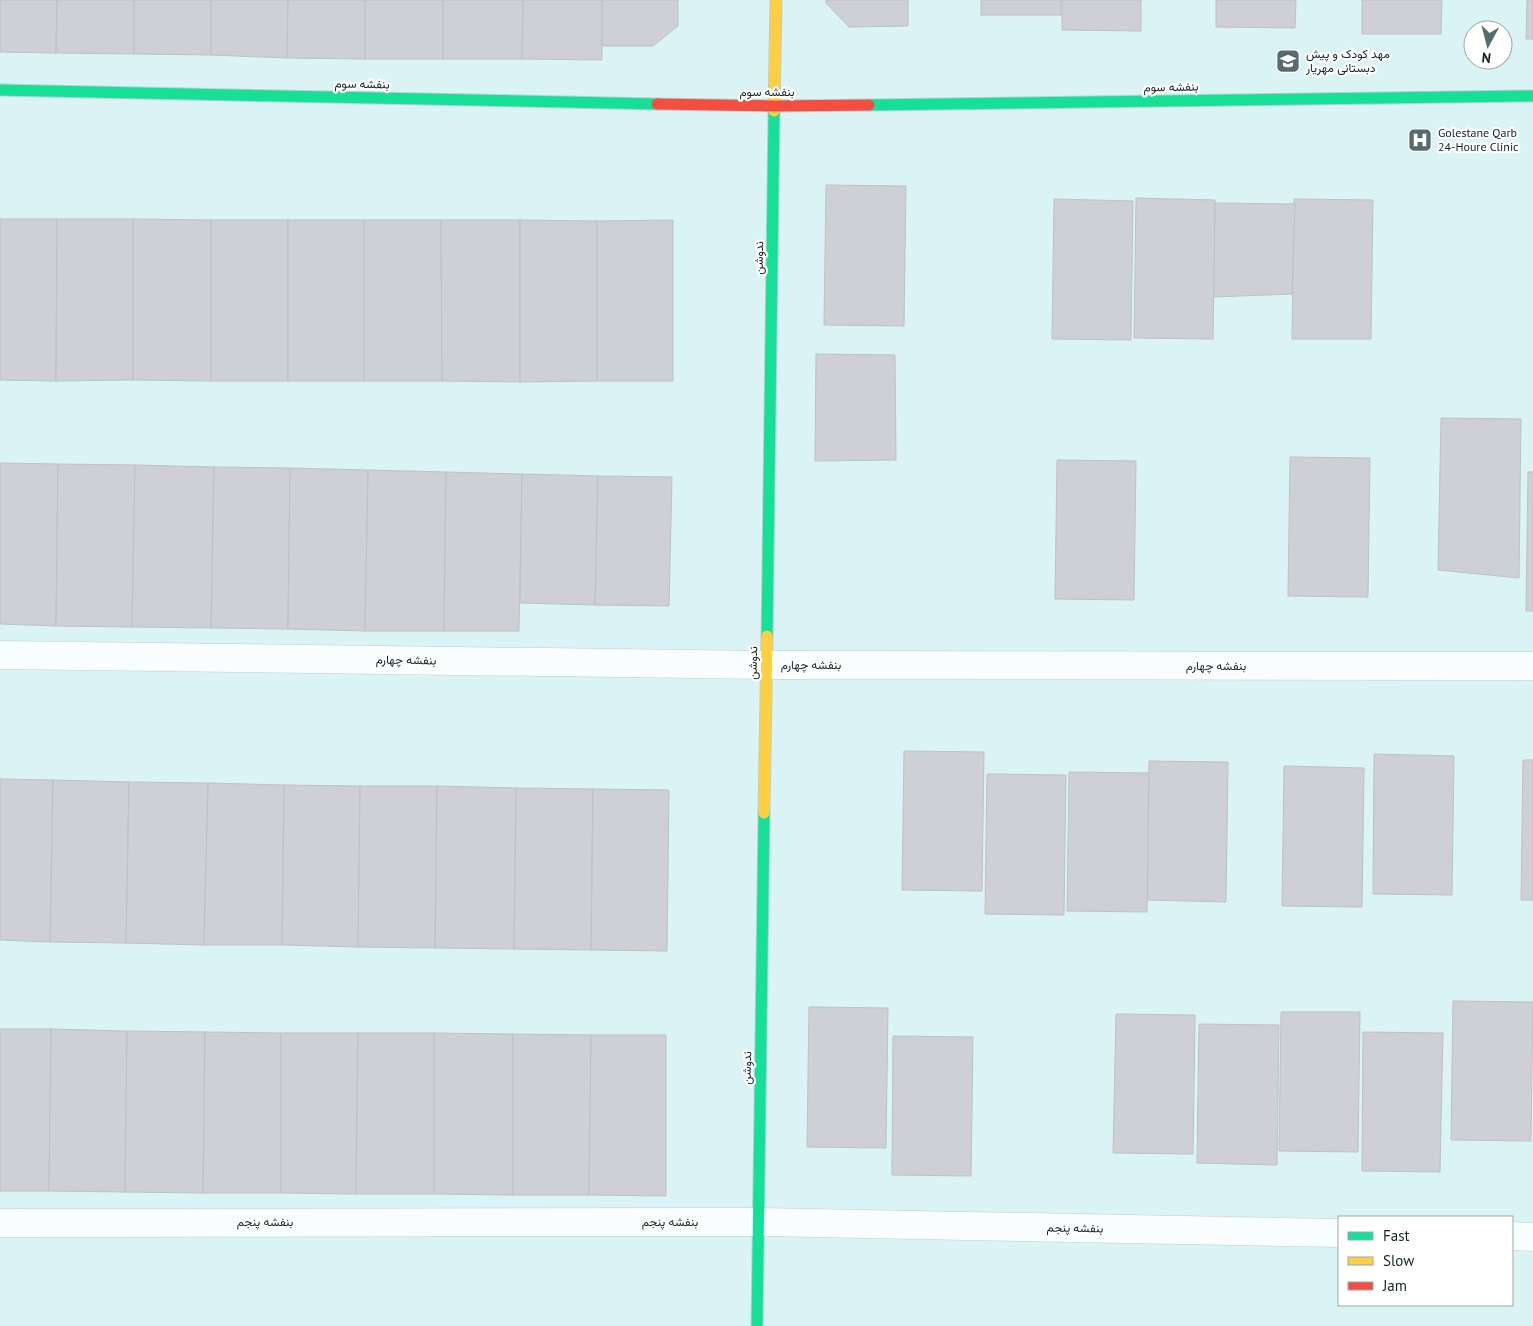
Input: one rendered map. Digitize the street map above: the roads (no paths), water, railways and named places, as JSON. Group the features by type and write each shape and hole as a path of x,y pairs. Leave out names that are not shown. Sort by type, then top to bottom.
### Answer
{"street":[{"name":"ندوشن","path":"757,1326 776,0"},
{"name":"بنفشه سوم","path":"0,90 774,106 1533,96"},
{"name":"بنفشه چهارم","path":"0,655 767,665 1533,666"},
{"name":"بنفشه پنجم","path":"0,1223 759,1222 1338,1233"},
{"path":"1513,1236 1533,1237"}],"place":[{"name":"مهد کودک و پیش دبستانی مهریار","path":"1288,61"},
{"name":"Golestane Qarb 24-Houre Clinic","path":"1420,140"}]}
